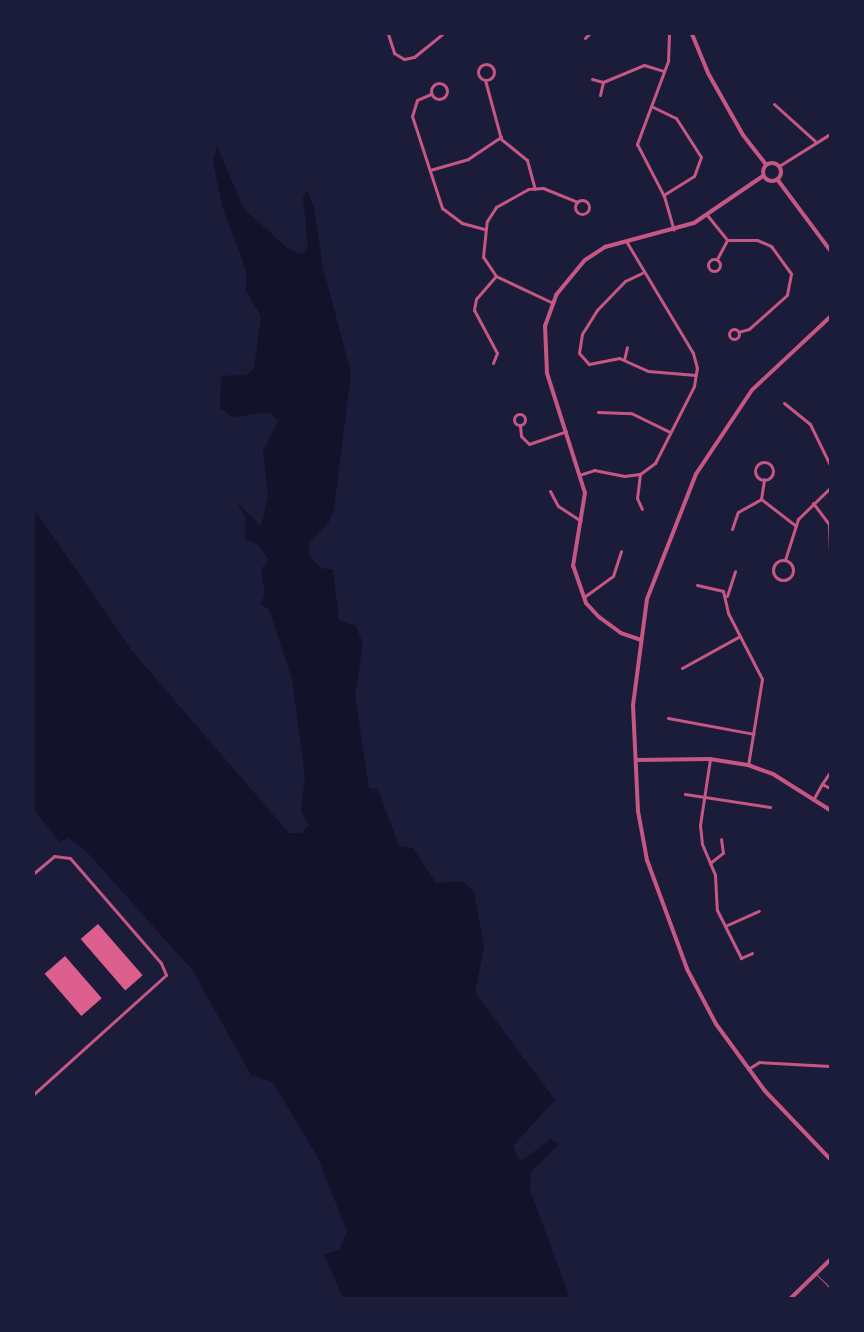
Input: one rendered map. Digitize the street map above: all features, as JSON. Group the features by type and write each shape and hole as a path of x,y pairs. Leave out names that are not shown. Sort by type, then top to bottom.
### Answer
{"street":[{"path":"388,34 394,53 404,59 414,57 442,34"},
{"path":"585,38 589,34"},
{"path":"669,34 672,44 637,144 664,195 674,230"},
{"path":"692,34 708,73 743,135 766,164 779,166 815,141 830,134"},
{"path":"485,80 494,75 488,64 478,70 485,80 501,137 527,160 535,189"},
{"path":"592,79 603,82 636,66 664,71"},
{"path":"600,96 603,82"},
{"path":"431,94 436,83 446,87 443,98 431,94 417,100 412,108 430,170 446,213 485,229"},
{"path":"774,104 815,141"},
{"path":"651,106 676,118 701,157 694,176 664,195"},
{"path":"430,170 468,158 501,137"},
{"path":"641,640 621,633 599,617 584,597 574,566 585,493 543,349 553,303 584,260 625,241 674,230 706,215 763,176 766,164"},
{"path":"777,179 779,166"},
{"path":"763,176 777,179 830,250"},
{"path":"553,303 496,276 483,257 485,229 496,207 512,196 535,189 577,202 587,202 588,211 578,213 577,202"},
{"path":"706,215 727,240 765,242 778,252 791,274 786,295 749,329 738,332"},
{"path":"717,259 727,240"},
{"path":"579,475 594,470 624,476 640,474 655,463 696,375 693,354 642,273 625,241"},
{"path":"642,273 626,281 597,310 578,345 579,353 589,364 624,360 648,371 696,375"},
{"path":"493,363 496,353 474,310 476,299 496,276"},
{"path":"830,318 766,375 716,440 666,546 648,599 633,705 638,811 647,860 671,929 703,1002 748,1069 784,1114 830,1159"},
{"path":"624,360 627,347"},
{"path":"784,403 810,424 830,465"},
{"path":"598,412 631,413 670,432"},
{"path":"520,426 521,436 529,444 566,431"},
{"path":"732,529 738,512 760,499 764,479 773,470 766,462 755,470 764,479"},
{"path":"640,474 637,498 642,509"},
{"path":"785,560 793,570 780,580 773,576 773,567 785,560 796,526 813,503 830,488"},
{"path":"550,491 558,506 582,522"},
{"path":"760,499 796,526"},
{"path":"813,503 829,524 830,560"},
{"path":"584,597 613,576 621,551"},
{"path":"726,596 735,571"},
{"path":"697,585 723,591 726,596 728,613 762,679 748,765"},
{"path":"682,668 740,636"},
{"path":"668,718 754,734"},
{"path":"637,760 710,760 748,765 830,810"},
{"path":"710,760 700,826 710,864 718,910 741,958 752,952"},
{"path":"812,800 830,772"},
{"path":"822,784 830,788"},
{"path":"685,794 705,794 770,807"},
{"path":"710,864 723,853 720,839"},
{"path":"34,873 54,856 70,858 161,963 166,975 34,1094"},
{"path":"725,926 759,910"},
{"path":"748,1069 759,1062 830,1066"},
{"path":"791,1298 830,1260"}],"lane":[{"path":"815,1274 830,1288"}],"shaded area":[{"path":"217,146 244,209 287,248 302,254 308,247 303,197 307,190 314,208 323,268 351,373 334,509 328,524 309,543 309,556 321,568 333,570 339,620 356,626 363,644 355,695 369,788 378,789 399,846 413,848 436,883 462,881 474,892 484,947 475,993 555,1100 513,1146 520,1162 551,1139 559,1144 531,1172 530,1190 570,1298 343,1298 324,1254 339,1250 347,1231 318,1158 273,1082 251,1075 193,971 87,852 68,838 60,842 34,810 34,509 133,652 289,833 301,833 309,825 301,811 305,777 292,679 269,609 260,604 265,595 261,569 269,560 258,545 245,539 245,517 237,502 261,526 268,496 263,451 278,421 270,412 233,417 220,408 221,376 246,375 254,369 261,316 246,291 246,270 222,206 213,161"}],"building":[{"path":"98,924 143,975 125,990 81,939"},
{"path":"65,956 102,998 81,1016 45,974"}]}
